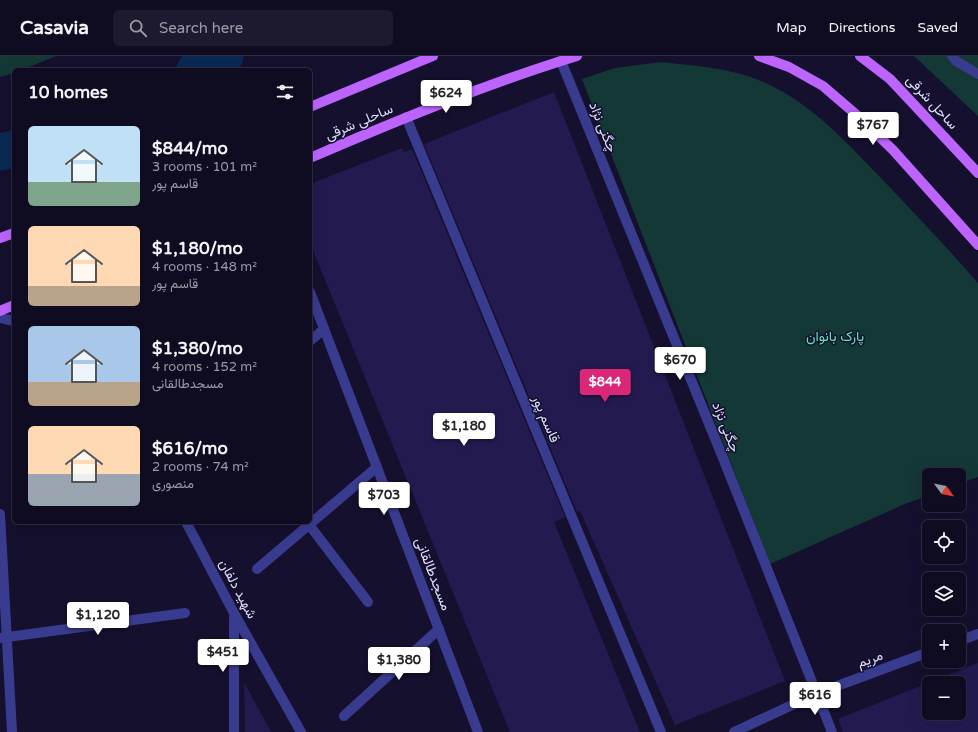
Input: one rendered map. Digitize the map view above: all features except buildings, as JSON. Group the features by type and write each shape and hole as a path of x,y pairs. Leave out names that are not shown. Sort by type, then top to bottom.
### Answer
{"main road":[{"path":"312,106 432,56"},
{"name":"ساحلی شرقی","path":"312,157 406,117 540,66 576,56"},
{"path":"759,56 789,67 823,86 859,117 893,150 978,245"},
{"name":"ساحل شرقی","path":"860,56 890,79 978,173"},
{"path":"0,238 12,234"},
{"path":"0,311 12,306"}],"street":[{"path":"952,56 956,61 977,77"},
{"name":"چگنی نژاد","path":"561,61 818,693 832,732"},
{"name":"قاسم پور","path":"406,117 661,732"},
{"name":"مسجدطالقانی","path":"312,297 478,732"},
{"path":"0,318 12,321"},
{"path":"312,339 324,329"},
{"path":"312,521 377,467"},
{"path":"0,514 4,637 12,732"},
{"name":"شهید دلفان","path":"187,524 234,615 301,732"},
{"path":"257,569 308,524 368,602"},
{"path":"4,637 185,613"},
{"path":"234,615 234,732"},
{"path":"344,716 439,629"},
{"path":"966,638 978,634"},
{"name":"مریم","path":"734,732 818,693 922,655"}],"green space":[{"path":"0,56 56,56 27,68 12,68 12,74 0,77"},
{"path":"914,56 978,56 978,116"},
{"name":"پارک بانوان","path":"661,62 702,66 742,74 768,84 784,93 815,114 829,126 881,178 978,283 978,477 966,481 966,468 922,468 922,498 770,564 582,79 615,68"}],"waterway":[{"path":"199,68 225,56"},
{"path":"0,152 12,149"}]}
